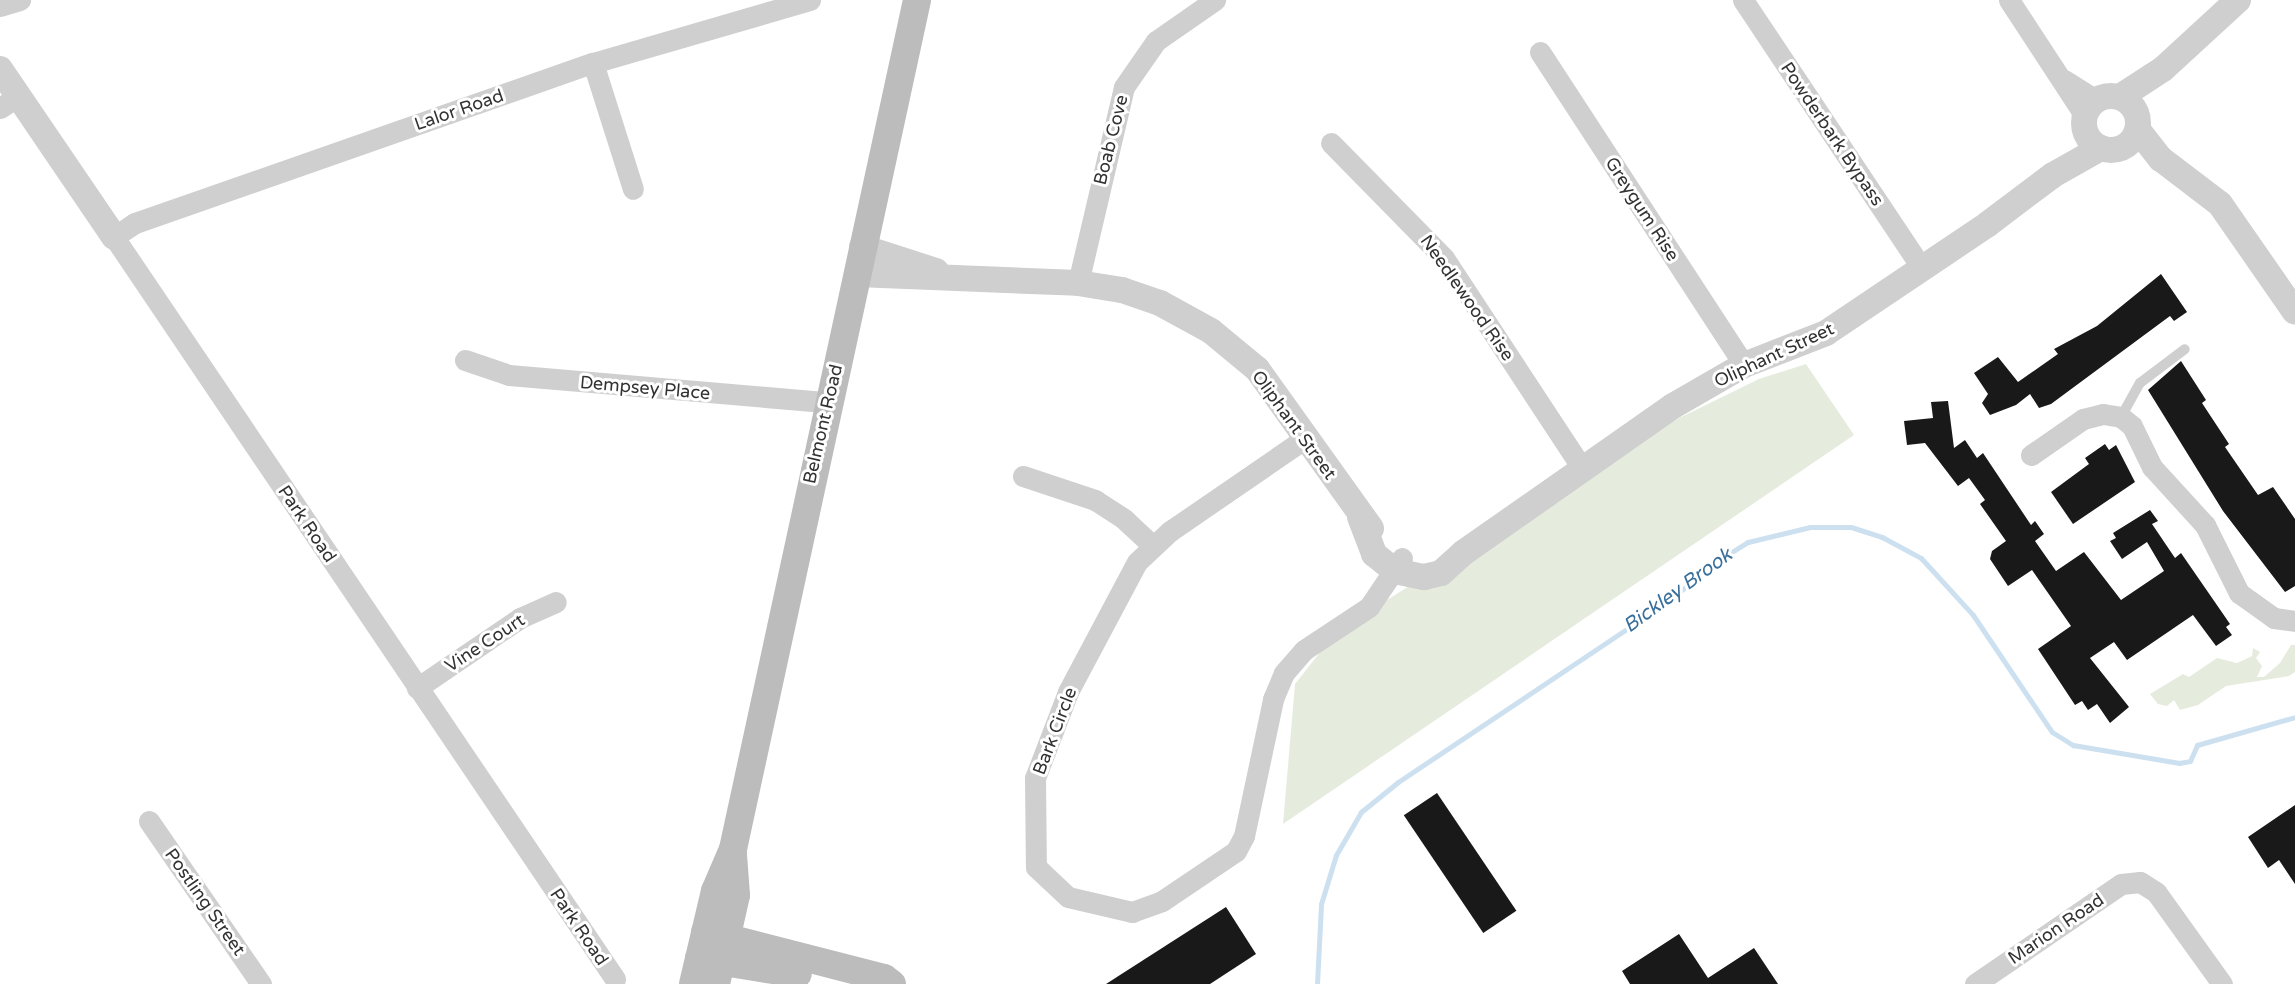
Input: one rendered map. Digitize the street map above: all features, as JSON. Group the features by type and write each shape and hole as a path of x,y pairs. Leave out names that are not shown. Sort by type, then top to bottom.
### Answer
{"main road":[{"name":"Belmont Road","path":"710,959 736,895 733,849 827,402 917,0"},
{"path":"710,959 836,984"},
{"path":"710,959 884,978 892,984"}],"street":[{"path":"0,6 20,0"},
{"name":"Lalor Road","path":"114,237 135,223 593,63 810,0"},
{"name":"Boab Cove","path":"1078,283 1124,87 1156,41 1215,0"},
{"name":"Powderbark Bypass","path":"1743,0 1922,268"},
{"path":"2009,0 2058,76 2110,122 2220,204 2295,312"},
{"name":"Oliphant Street","path":"860,261 946,275 1078,283 1122,290 1160,303 1211,331 1257,369 1307,437 1360,517 1374,554 1424,577 1441,573 1463,553 1673,406 1744,365 1826,333 1922,268 2053,175 2238,0"},
{"name":"Greygum Rise","path":"1539,52 1744,365"},
{"path":"593,63 633,189"},
{"name":"Park Road","path":"0,69 9,102 114,237 615,979"},
{"name":"Needlewood Rise","path":"1331,143 1444,258 1583,470"},
{"name":"Dempsey Place","path":"465,360 509,375 827,402"},
{"path":"2031,455 2083,419 2103,414 2121,417 2132,426 2152,467 2205,525 2236,595 2274,618 2295,621"},
{"name":"Bark Circle","path":"1307,437 1152,545 1137,562 1068,692 1035,778 1036,867 1068,897 1132,912 1162,901 1236,851 1244,836 1273,699 1284,673 1304,650 1369,607 1399,564"},
{"path":"1023,476 1095,500 1124,519 1152,545"},
{"name":"Vine Court","path":"417,688 520,618 556,602"},
{"name":"Postling Street","path":"149,821 261,984"},
{"name":"Marion Road","path":"1975,984 2121,884 2140,882 2156,892 2222,984"}],"lane":[{"path":"2121,417 2140,383 2185,349"}],"shaded area":[{"path":"1806,364 1854,435 1283,824 1295,684 1336,632 1669,423 1759,379"},
{"path":"2291,645 2295,645 2295,672 2289,676 2226,686 2198,705 2180,710 2174,700 2167,706 2158,704 2150,694 2183,674 2189,677 2217,658 2237,663 2252,656 2253,648 2260,652 2256,658 2262,666 2257,677 2264,677 2280,663"}],"building":[{"path":"2161,274 2187,312 2174,321 2170,316 2051,404 2039,408 2030,394 2016,405 1990,415 1982,403 1988,394 1974,373 1998,357 2018,382 2058,354 2054,349 2097,326"},
{"path":"2181,361 2206,400 2202,403 2229,444 2225,447 2258,495 2273,487 2295,519 2295,586 2285,592 2223,511 2148,390"},
{"path":"1948,401 1954,448 1965,440 1977,458 1983,453 2031,525 2035,521 2044,534 2035,541 2056,571 2084,552 2121,600 2164,571 2147,542 2122,559 2110,541 2116,538 2113,533 2150,510 2158,521 2152,524 2175,558 2181,553 2230,624 2226,627 2232,635 2216,646 2193,615 2127,660 2114,642 2090,658 2129,707 2110,723 2097,704 2088,710 2082,701 2075,705 2038,649 2071,626 2032,570 2008,586 1990,559 1992,551 2006,541 1980,504 1985,500 1969,478 1958,486 1925,443 1907,445 1904,421 1933,418 1931,402"},
{"path":"2105,444 2109,450 2116,445 2135,482 2073,524 2051,492 2089,464 2085,458"},
{"path":"1437,793 1516,911 1483,933 1404,815"},
{"path":"2295,805 2295,884 2279,860 2268,868 2248,837"},
{"path":"1226,907 1256,954 1210,984 1106,984"},
{"path":"1679,934 1708,978 1754,948 1778,984 1630,984 1622,971"}],"waterway":[{"name":"Bickley Brook","path":"1317,984 1321,904 1336,855 1361,812 1398,782 1668,601 1719,560 1748,542 1810,527 1851,527 1882,537 1921,558 1973,615 2052,732 2073,745 2179,763 2190,761 2197,745 2295,717"}]}
